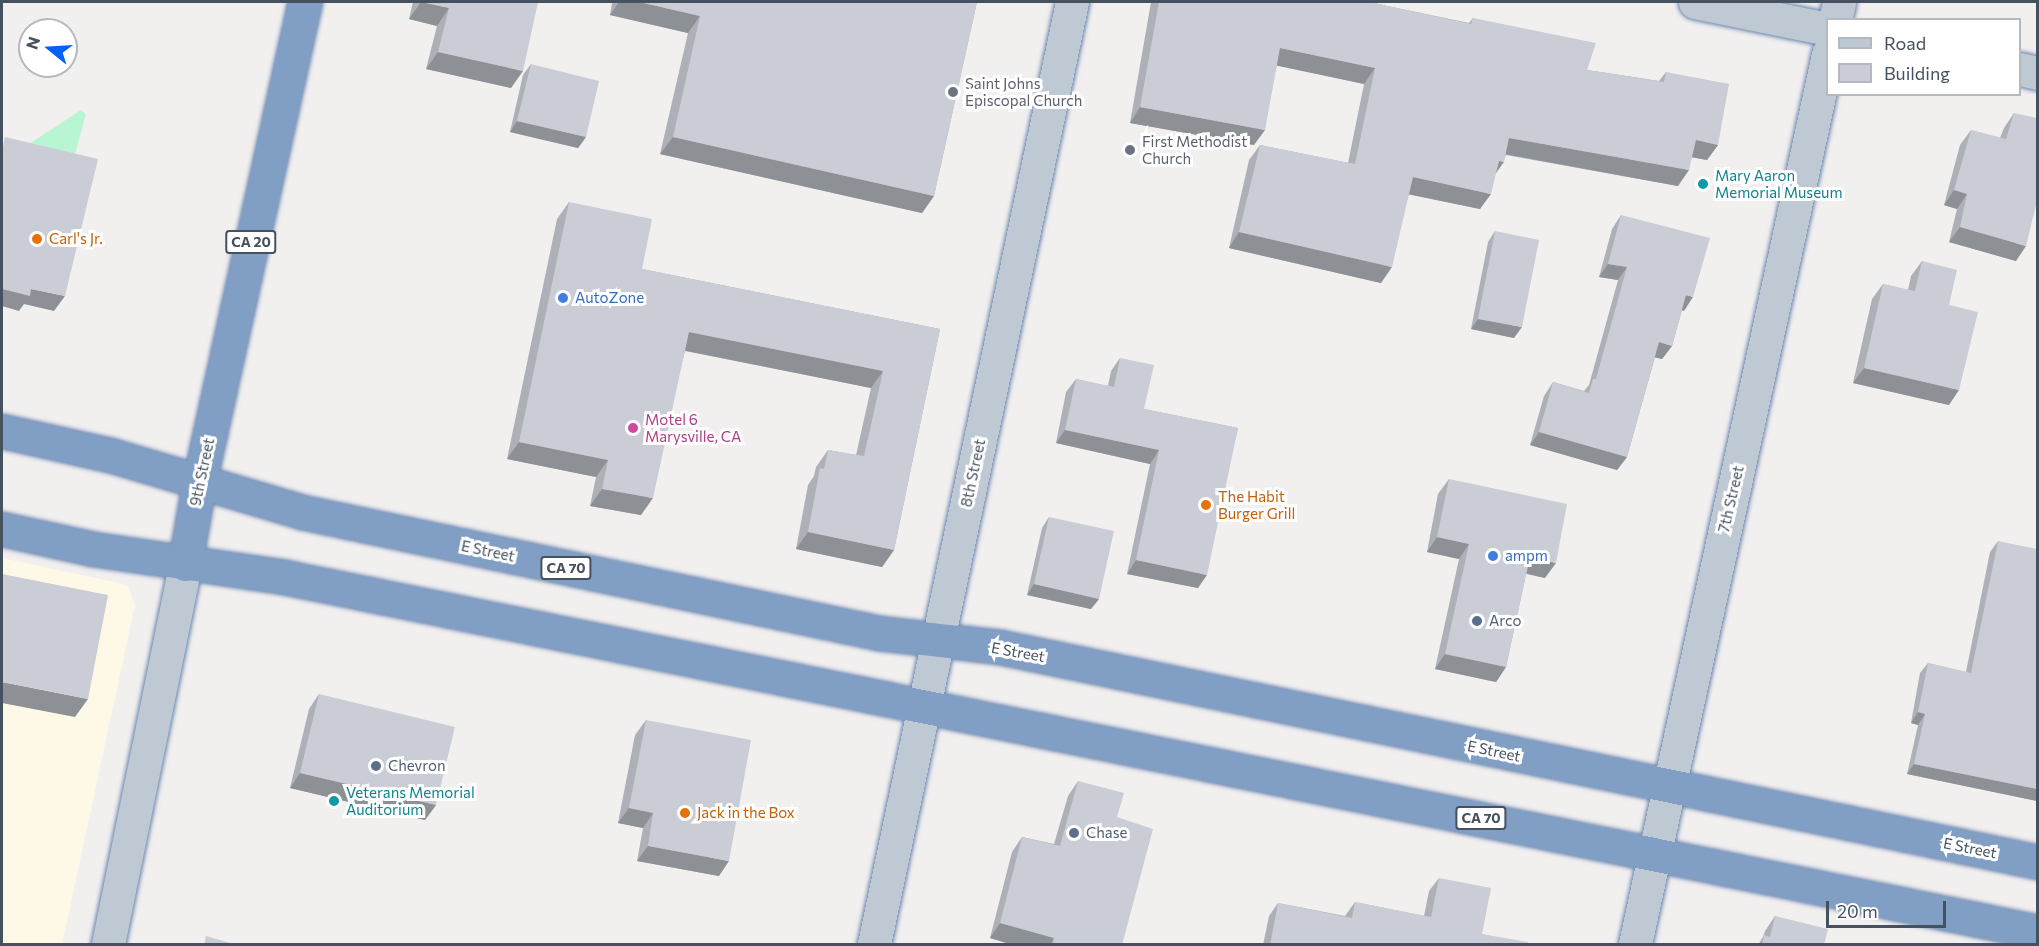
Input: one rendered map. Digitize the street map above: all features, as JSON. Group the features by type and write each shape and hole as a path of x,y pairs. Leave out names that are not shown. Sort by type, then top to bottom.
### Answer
{"highway":[{"name":"9th Street","path":"185,564 199,483 305,2"},
{"name":"E Street","path":"2,431 110,455 302,512 879,633 1000,647 2037,862"},
{"path":"2,529 185,564"},
{"name":"CA 70","path":"185,564 284,578 924,705 2037,932"}],"street":[{"name":"8th Street","path":"874,945 1072,2"},
{"path":"1695,2 1826,29"},
{"path":"1835,18 1839,2"},
{"name":"7th Street","path":"1635,945 1826,59"},
{"path":"2021,69 2037,73"},
{"name":"9th Street","path":"108,945 185,564"}],"shaded area":[{"path":"2,558 119,583 128,587 135,605 62,944 2,944"}],"green space":[{"path":"81,110 86,114 75,154 29,144"}],"building":[{"path":"421,2 538,2 523,71 438,52 449,8"},
{"path":"639,2 977,2 934,196 673,137 700,16"},
{"path":"1159,2 1369,2 1471,24 1473,18 1596,43 1587,70 1664,82 1666,72 1729,84 1718,145 1696,140 1689,170 1509,138 1504,162 1499,161 1491,194 1413,177 1392,267 1239,232 1260,145 1355,164 1375,68 1280,48 1265,130 1140,107"},
{"path":"531,64 599,81 586,137 517,121"},
{"path":"2014,113 2037,118 2037,201 2026,246 1960,227 1967,194 1954,190 1971,130 2006,139"},
{"name":"Carl's Jr.","path":"5,137 98,159 65,296 31,289 30,296 2,289 2,151"},
{"path":"569,202 652,219 642,269 940,329 894,550 808,532 820,468 824,469 828,450 864,456 883,371 689,332 653,498 602,489 608,460 519,442"},
{"path":"1621,215 1710,238 1693,297 1686,295 1672,346 1659,342 1627,457 1539,432 1553,382 1589,393 1593,379 1596,379 1627,267 1608,264"},
{"path":"1495,231 1539,240 1522,327 1478,319"},
{"path":"1922,261 1957,270 1949,305 1978,312 1959,390 1864,368 1883,284 1915,291"},
{"path":"1120,358 1154,365 1144,409 1238,428 1207,575 1136,560 1159,450 1065,430 1076,379 1114,387"},
{"path":"1449,479 1567,504 1556,563 1530,557 1506,667 1445,654 1469,544 1437,537"},
{"path":"1049,517 1114,531 1099,599 1034,584"},
{"path":"1998,541 2037,549 2037,789 1914,764 1925,714 1918,712 1928,663 1971,673"},
{"path":"2,574 108,595 88,699 2,682"},
{"path":"319,694 455,727 436,805 300,773"},
{"path":"646,720 751,740 729,861 648,846 653,813 629,808"},
{"path":"1078,781 1124,793 1117,817 1153,829 1122,945 1053,945 1054,938 1000,923 1022,837 1060,846"},
{"path":"1439,878 1491,888 1482,934 1528,942 1527,945 1270,945 1278,903 1352,918 1355,902 1431,917"},
{"path":"1775,916 1828,929 1824,945 1762,945 1764,935 1770,937"},
{"path":"206,936 237,945 204,945"}],"place":[{"name":"Saint Johns Episcopal Church","path":"953,92"},
{"name":"First Methodist Church","path":"1130,150"},
{"name":"Mary Aaron Memorial Museum","path":"1703,184"},
{"name":"Carl's Jr.","path":"37,239"},
{"name":"AutoZone","path":"563,298"},
{"name":"Motel 6 Marysville, CA","path":"633,428"},
{"name":"The Habit Burger Grill","path":"1206,505"},
{"name":"ampm","path":"1493,556"},
{"name":"Arco","path":"1477,621"},
{"name":"Chevron","path":"376,766"},
{"name":"Veterans Memorial Auditorium","path":"334,801"},
{"name":"Jack in the Box","path":"685,813"},
{"name":"Chase","path":"1074,833"}]}
